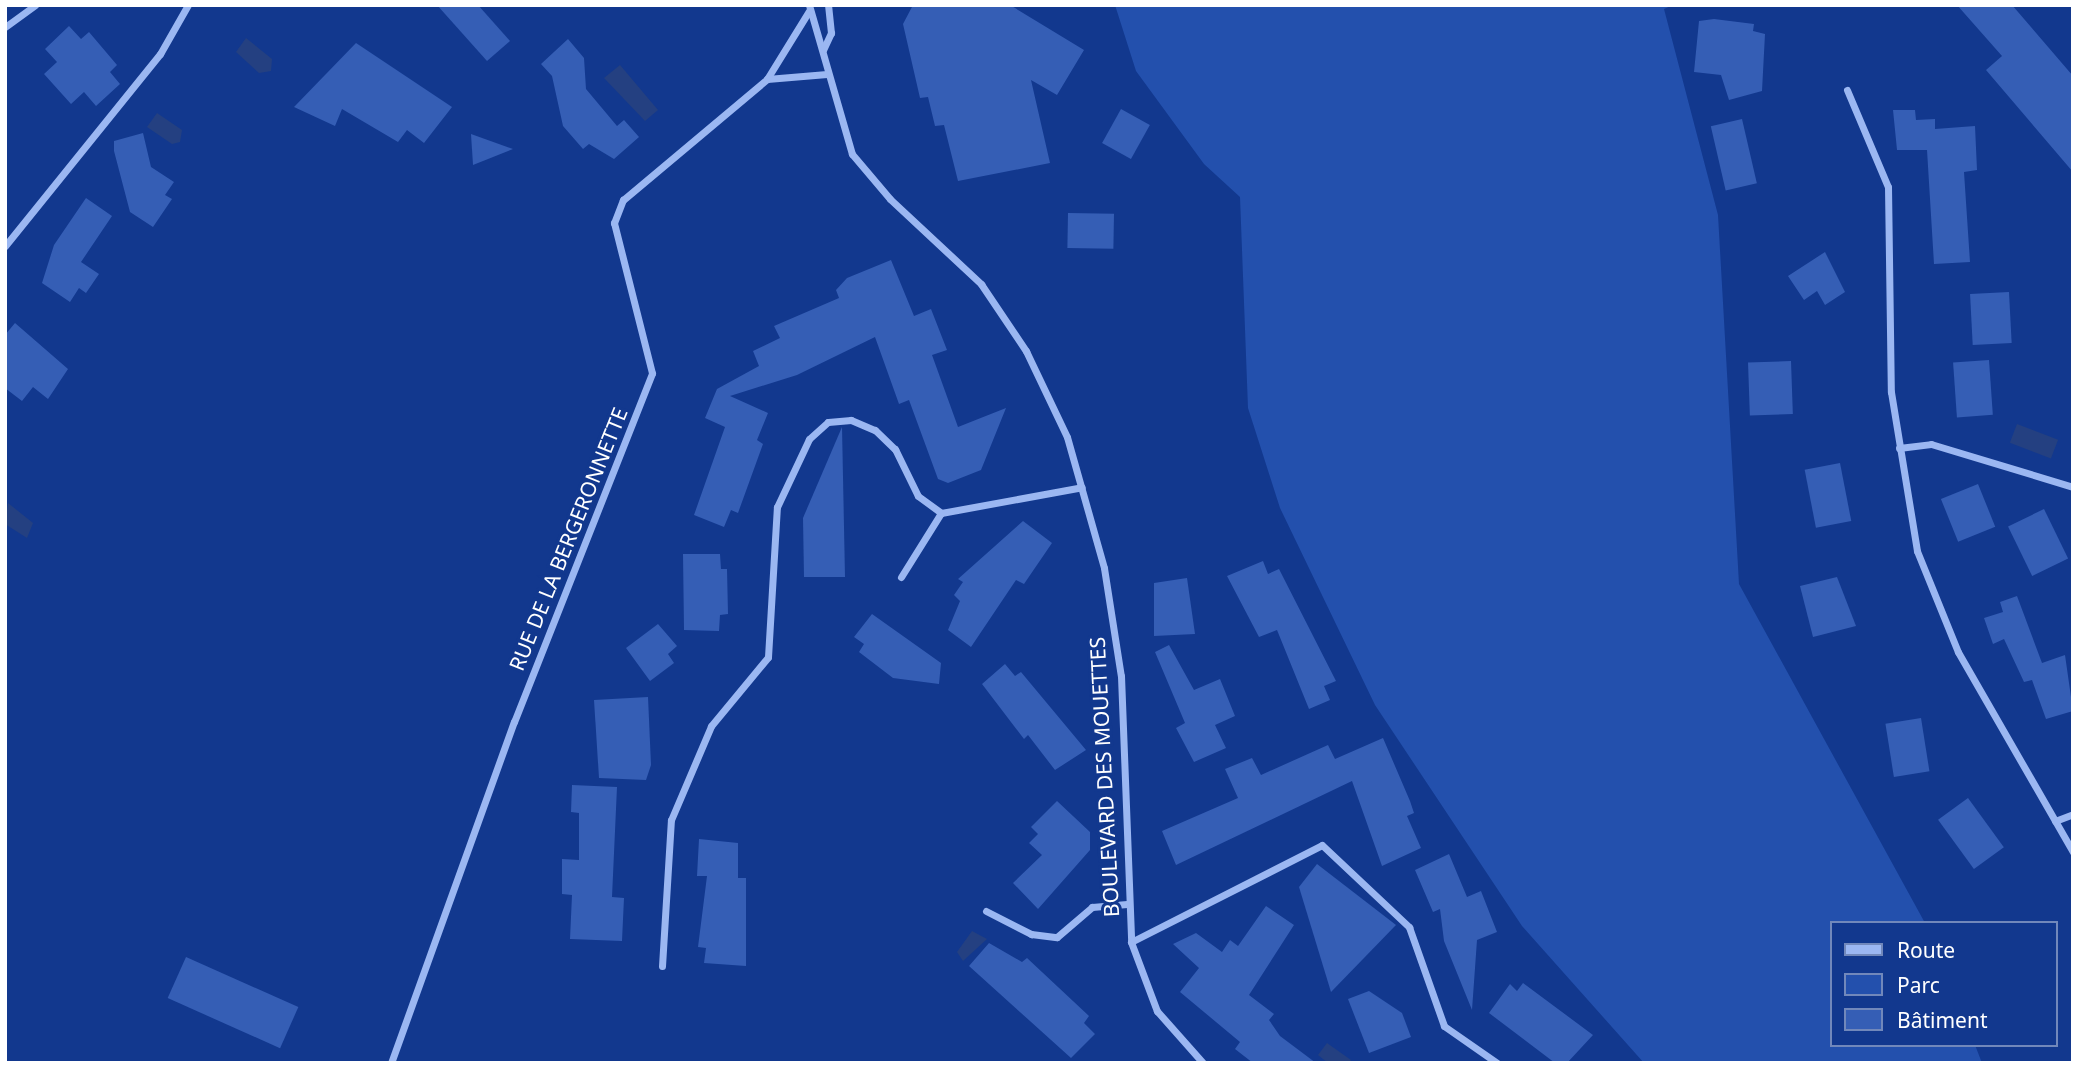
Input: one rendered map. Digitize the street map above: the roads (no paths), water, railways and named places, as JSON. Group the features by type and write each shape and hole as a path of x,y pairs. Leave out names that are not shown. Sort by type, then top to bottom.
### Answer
{"street":[{"path":"5,27 34,5"},
{"path":"5,246 160,54 188,5"},
{"path":"823,50 831,33 828,5"},
{"path":"809,8 823,50"},
{"name":"RUE DE LA BERGERONNETTE","path":"391,1063 514,722 652,373 614,223 623,200 768,79 809,8"},
{"name":"BOULEVARD DES MOUETTES","path":"823,50 827,75 852,154 865,174 981,284 1009,323 1055,409 1082,487 1104,568 1121,676 1127,904 1131,942 1157,1011 1203,1063"},
{"path":"768,79 827,75"},
{"path":"1847,90 1888,187 1891,391 1917,551 1958,652 2073,852"},
{"path":"662,966 671,820 711,726 768,657 777,507 808,439 828,422 851,420 875,430 895,449 918,496 940,513 1082,487"},
{"path":"1899,448 1931,443 2073,487"},
{"path":"901,577 940,513"},
{"path":"2054,821 2073,814"},
{"path":"1131,942 1322,845 1409,927 1444,1026 1497,1063"},
{"path":"986,911 1031,934 1057,937 1092,906 1127,904"}]}
